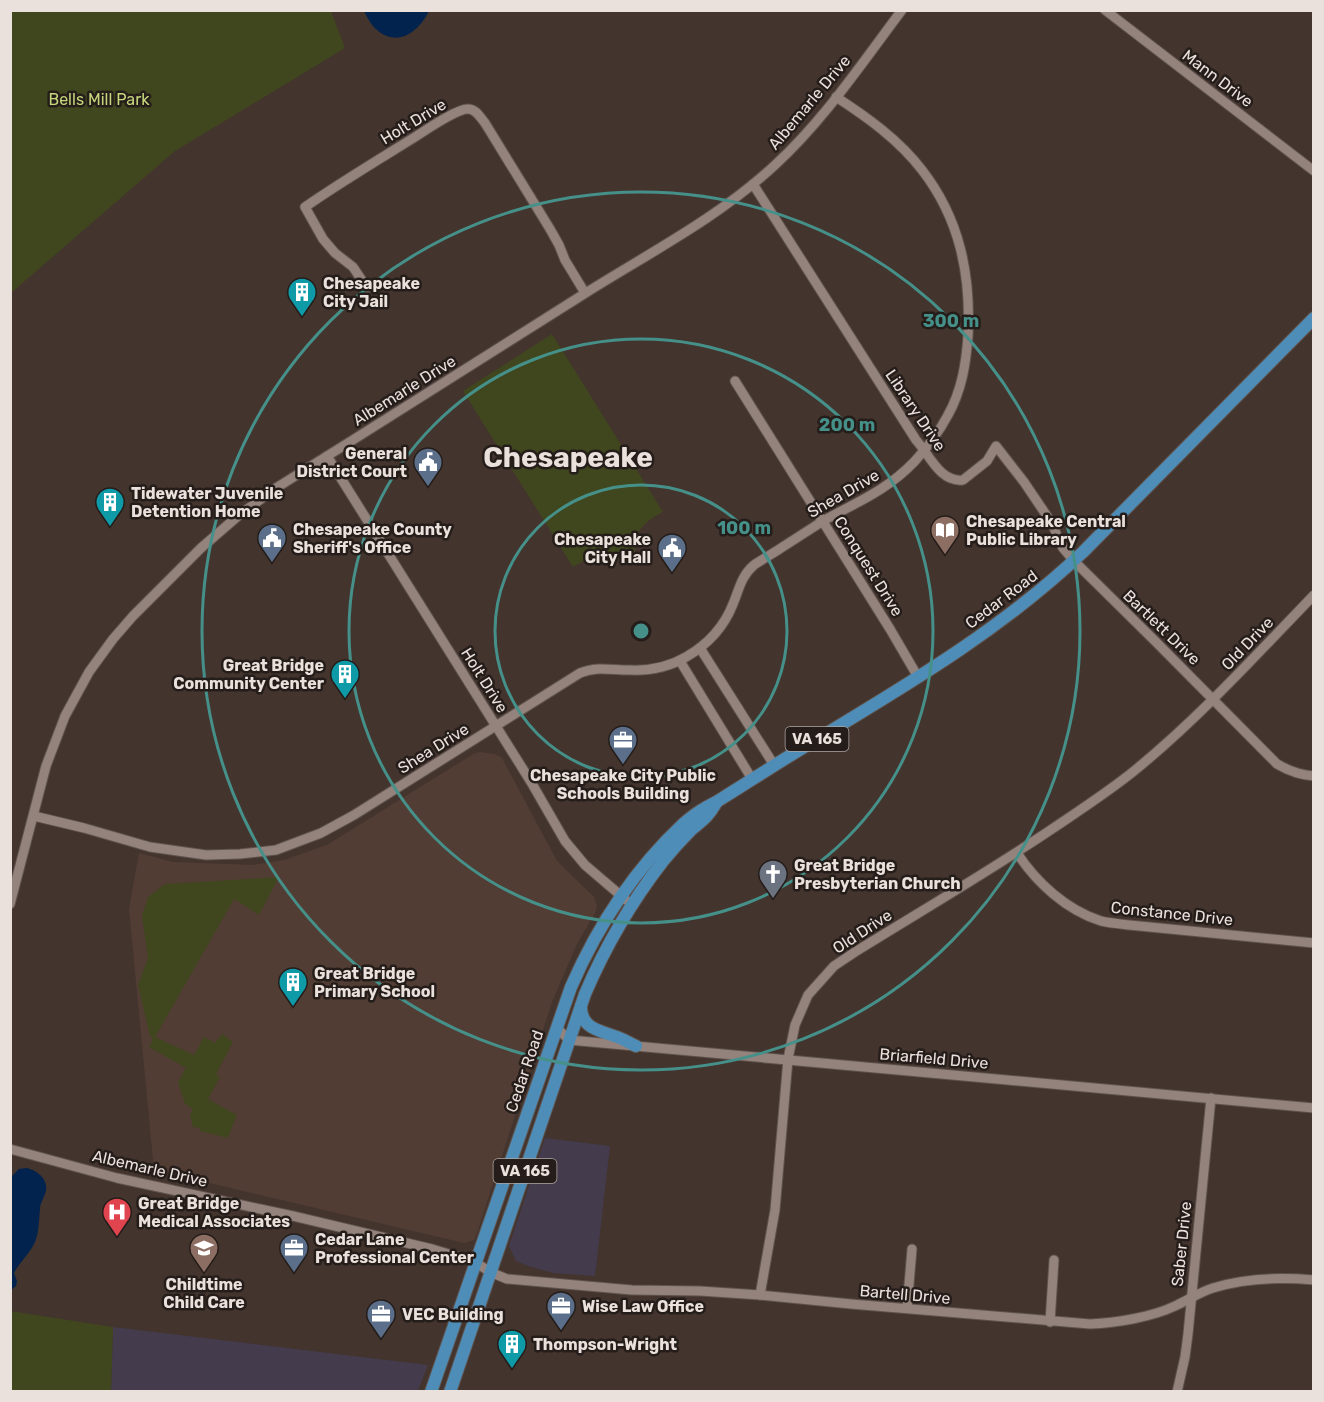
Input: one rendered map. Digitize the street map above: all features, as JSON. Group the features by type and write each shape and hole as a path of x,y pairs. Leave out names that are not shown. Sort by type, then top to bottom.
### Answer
{"main road":[{"name":"Cedar Road","path":"431,1392 581,964 604,922 635,877 665,842 703,808 965,647 1043,589 1074,561 1314,318"},
{"name":"Cedar Road","path":"450,1392 581,1005 595,971 605,950 633,905 668,855 690,831 709,815 716,802"},
{"path":"581,1005 581,1015 598,1031 616,1036 636,1046"}],"street":[{"name":"Albemarle Drive","path":"10,904 46,766 65,716 89,672 133,616 201,548 238,516 276,488 685,232 753,184 797,143 836,97 902,10"},
{"name":"Mann Drive","path":"1105,10 1314,171"},
{"name":"Shea Drive","path":"34,816 150,847 206,855 276,850 321,833 354,816 580,673 606,668 652,669 680,661 712,637 734,603 740,584 755,565 823,522 868,498 902,473 925,450 949,414 964,372 969,311 968,285 963,256 947,212 934,187 921,169 878,127 836,97"},
{"name":"Holt Drive","path":"367,288 353,267 335,253 323,239 305,207 442,120 459,111 470,109 475,111 484,123 560,245 565,260 585,293"},
{"name":"Library Drive","path":"753,184 911,433 933,463 944,474 953,480 960,481 987,461 996,446 1024,482 1053,525 1063,548 1074,561"},
{"name":"Conquest Drive","path":"737,384 918,677"},
{"name":"Holt Drive","path":"327,456 531,782 565,841 585,865 633,905"},
{"name":"Bartlett Drive","path":"1074,561 1278,764 1290,771 1314,776"},
{"name":"Old Drive","path":"760,1295 775,1210 788,1059 795,1025 808,995 834,966 1017,853 1134,770 1172,738 1314,595"},
{"path":"700,648 774,765"},
{"path":"680,661 752,779"},
{"name":"Constance Drive","path":"1017,853 1032,874 1057,897 1077,910 1103,921 1314,943"},
{"path":"557,1028 569,1040"},
{"name":"Briarfield Drive","path":"569,1040 1314,1108"},
{"name":"Saber Drive","path":"1177,1392 1185,1357 1211,1098"},
{"name":"Albemarle Drive","path":"10,1149 117,1178 432,1249 475,1262 490,1272"},
{"path":"907,1308 912,1249"},
{"path":"1050,1322 1053,1260"},
{"name":"Bartell Drive","path":"490,1272 507,1279 526,1282 632,1290 760,1295 1090,1324 1121,1321 1165,1310 1212,1288 1251,1280 1280,1278 1314,1280"}],"shaded area":[{"path":"480,752 495,754 502,758 557,861 594,897 597,906 576,946 552,1002 474,1240 464,1243 154,1170 129,909 139,853 173,862 253,865 284,860 327,845"},
{"path":"545,1138 610,1146 595,1276 553,1273 528,1266 516,1261 509,1246"},
{"path":"113,1327 428,1365 418,1391 111,1391"}],"green space":[{"name":"Bells Mill Park","path":"11,10 331,11 345,48 175,151 11,293"},
{"path":"552,334 663,512 650,520 639,532 635,544 636,557 629,564 601,556 573,567 463,391"},
{"path":"279,877 259,915 234,899 155,1037 194,1055 204,1037 215,1043 222,1034 233,1042 216,1074 220,1077 208,1099 237,1115 228,1138 200,1131 199,1128 193,1127 190,1115 193,1109 185,1104 178,1082 186,1068 149,1047 153,1039 150,1036 138,985 148,958 142,916 148,897 165,884"},
{"path":"10,1311 113,1327 111,1391 11,1391"}],"water":[{"path":"364,11 429,11 414,31 396,38 379,31"},
{"path":"27,1168 41,1176 46,1191 40,1207 35,1242 14,1273 17,1281 16,1286 11,1290 11,1177 19,1169"}],"place":[{"name":"Chesapeake City Jail","path":"302,318"},
{"name":"General District Court","path":"428,488"},
{"name":"Tidewater Juvenile Detention Home","path":"110,528"},
{"name":"Chesapeake Central Public Library","path":"945,556"},
{"name":"Chesapeake County Sheriff's Office","path":"272,564"},
{"name":"Chesapeake City Hall","path":"672,574"},
{"name":"Great Bridge Community Center","path":"345,700"},
{"name":"Chesapeake City Public Schools Building","path":"623,766"},
{"name":"Great Bridge Presbyterian Church","path":"773,900"},
{"name":"Great Bridge Primary School","path":"293,1008"},
{"name":"Great Bridge Medical Associates","path":"117,1238"},
{"name":"Childtime Child Care","path":"204,1274"},
{"name":"Cedar Lane Professional Center","path":"294,1274"},
{"name":"Wise Law Office","path":"561,1332"},
{"name":"VEC Building","path":"381,1340"},
{"name":"Thompson-Wright","path":"512,1370"}],"district":[{"name":"Chesapeake","path":"568,457"}]}
